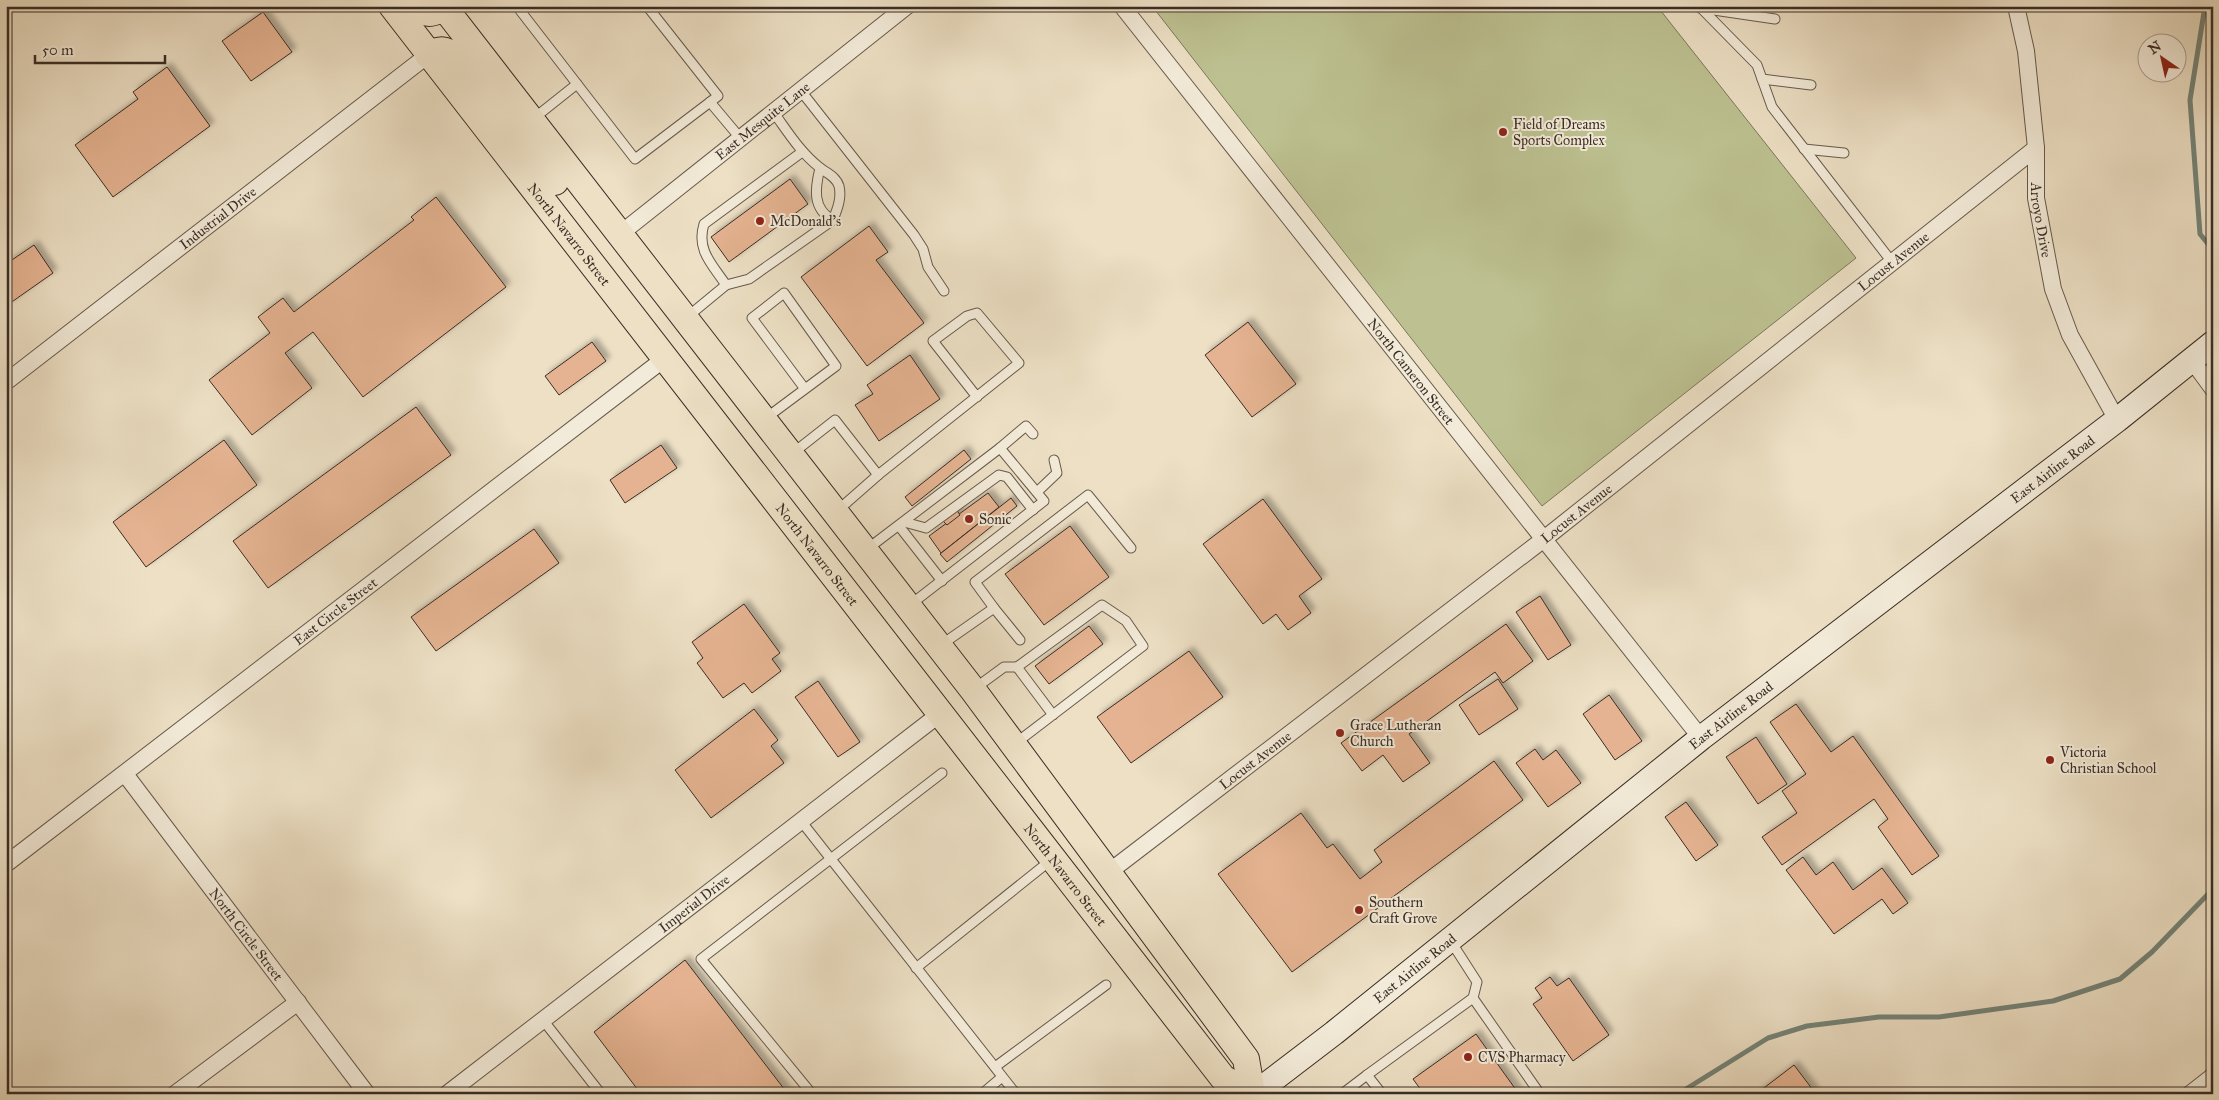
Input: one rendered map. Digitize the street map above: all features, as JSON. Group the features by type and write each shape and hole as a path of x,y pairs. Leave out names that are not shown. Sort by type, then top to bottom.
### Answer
{"main road":[{"name":"North Navarro Street","path":"392,6 428,55 1224,1078 1252,1094"},
{"path":"415,6 423,13 432,14 445,7 973,690 1110,872 1246,1059 1252,1094"},
{"path":"428,55 439,49 447,50 457,57 657,309 686,318"},
{"name":"East Airline Road","path":"1252,1094 1450,940 1701,738 2117,420 2213,343"}],"street":[{"name":"East Mesquite Lane","path":"620,234 907,6"},
{"name":"North Cameron Street","path":"1122,6 1701,738"},
{"name":"Arroyo Drive","path":"2016,6 2026,51 2036,148 2036,198 2053,289 2070,335 2117,420"},
{"name":"Industrial Drive","path":"6,382 428,55"},
{"name":"Locust Avenue","path":"1110,872 1544,539 2036,148"},
{"name":"East Circle Street","path":"6,864 664,359"},
{"path":"2191,359 2213,389"},
{"name":"Imperial Drive","path":"447,1094 941,713"},
{"name":"North Circle Street","path":"125,774 368,1094"},
{"path":"175,1094 298,1002"},
{"path":"2190,1094 2213,1076"}],"lane":[{"path":"522,6 519,9 636,159 718,96 647,6"},
{"path":"1700,7 1775,19"},
{"path":"1700,7 1757,65 1772,108 1892,262"},
{"path":"1762,79 1811,85"},
{"path":"531,120 577,84"},
{"path":"801,91 914,235 923,249 928,267 944,290"},
{"path":"710,102 740,139"},
{"path":"686,318 726,285 749,280 832,220 840,204 839,186 831,175 802,152 774,113"},
{"path":"1804,149 1844,153"},
{"path":"726,285 702,248 701,235 704,224 802,152"},
{"path":"820,168 816,199 824,215 832,220"},
{"path":"764,420 836,366 784,293 752,318 805,389"},
{"path":"836,513 878,475 977,397 1018,363 977,313 967,316 933,341 977,397"},
{"path":"791,455 836,420 878,475"},
{"path":"865,551 1026,426 1033,434"},
{"path":"908,607 1044,500 1000,448"},
{"path":"1037,492 1056,473 1054,460"},
{"path":"901,524 926,528 999,475 1007,477 1033,510"},
{"path":"1020,640 975,582 1088,495 1131,548"},
{"path":"901,524 942,581"},
{"path":"973,690 1004,667 1016,667 1102,605 1126,621 1143,646 1013,745"},
{"path":"939,646 994,608"},
{"path":"1016,667 1053,715"},
{"path":"812,1094 701,959 942,774"},
{"path":"801,821 1016,1094"},
{"path":"916,968 1052,859"},
{"path":"1342,1094 1472,998 1476,982 1450,940"},
{"path":"995,1067 1106,985"},
{"path":"1472,998 1540,1094"},
{"path":"543,1020 601,1094"},
{"path":"1367,1075 1382,1094"},
{"path":"982,1094 1002,1077"}],"green space":[{"name":"Field of Dreams Sports Complex","path":"1152,6 1657,6 1856,258 1542,506"}],"building":[{"path":"263,12 292,52 251,81 222,41"},
{"path":"167,67 210,126 113,197 75,145 138,99 133,92"},
{"name":"McDonald's","path":"790,179 808,204 729,262 711,237"},
{"path":"436,197 506,287 363,397 313,332 285,353 312,388 252,435 209,380 270,333 258,317 283,298 294,312 414,220 411,217"},
{"path":"869,226 888,252 876,260 924,323 867,366 801,277"},
{"path":"34,245 53,273 6,306 6,264"},
{"path":"1248,322 1296,384 1252,417 1205,355"},
{"path":"592,342 606,361 559,395 545,376"},
{"path":"910,355 940,399 879,441 855,405 873,394 867,385"},
{"path":"416,407 451,455 268,588 233,541"},
{"path":"224,440 257,485 146,567 113,522"},
{"path":"661,445 677,468 625,503 610,480"},
{"path":"964,450 971,459 912,506 905,497"},
{"name":"Sonic","path":"988,493 999,507 941,553 929,536"},
{"path":"1011,498 1017,506 947,562 940,554"},
{"path":"1263,499 1322,579 1299,596 1311,613 1288,630 1276,614 1263,624 1203,544"},
{"path":"956,509 960,515 947,525 942,520"},
{"path":"1070,526 1109,577 1044,625 1005,574"},
{"path":"534,529 559,563 436,651 411,617"},
{"path":"1540,596 1571,645 1548,660 1516,612"},
{"path":"744,604 780,653 772,659 781,671 752,693 744,683 723,698 697,663 703,658 692,642"},
{"path":"1506,624 1533,661 1503,683 1495,672 1409,734 1430,763 1403,782 1383,755 1362,771 1341,743"},
{"path":"1089,626 1103,644 1049,684 1035,666"},
{"path":"1189,651 1223,697 1131,763 1097,717"},
{"path":"1498,679 1518,709 1479,735 1459,705"},
{"path":"818,681 860,742 838,757 795,697"},
{"path":"1609,695 1642,741 1615,760 1583,714"},
{"path":"1796,704 1831,752 1853,736 1939,856 1912,875 1878,827 1888,819 1874,799 1782,865 1762,837 1797,813 1782,791 1806,774 1770,722"},
{"path":"754,709 778,740 771,746 784,763 711,818 675,770"},
{"path":"1756,737 1787,784 1758,804 1726,757"},
{"path":"1535,749 1543,760 1556,750 1581,783 1548,807 1516,763"},
{"path":"1494,761 1523,800 1292,972 1218,874 1301,813 1327,848 1333,844 1360,879 1382,862 1374,850"},
{"path":"1686,802 1718,845 1696,861 1665,817"},
{"path":"1803,857 1816,875 1833,862 1853,890 1882,868 1908,903 1893,914 1882,899 1834,934 1786,870"},
{"path":"685,960 788,1094 641,1094 594,1032"},
{"path":"1550,977 1557,986 1569,978 1609,1035 1573,1061 1533,1004 1542,998 1535,988"},
{"name":"CVS Pharmacy","path":"1476,1034 1519,1094 1424,1094 1413,1079"},
{"path":"1794,1065 1816,1094 1756,1094"}],"waterway":[{"path":"2205,6 2190,100 2200,234 2213,250"},
{"path":"1678,1094 1768,1038 1807,1026 1879,1017 1939,1017 2053,1001 2120,979 2152,952 2213,889"}],"place":[{"name":"Field of Dreams Sports Complex","path":"1503,132"},
{"name":"McDonald's","path":"760,221"},
{"name":"Sonic","path":"969,519"},
{"name":"Grace Lutheran Church","path":"1340,733"},
{"name":"Victoria Christian School","path":"2050,760"},
{"name":"Southern Craft Grove","path":"1359,910"},
{"name":"CVS Pharmacy","path":"1468,1057"}]}
